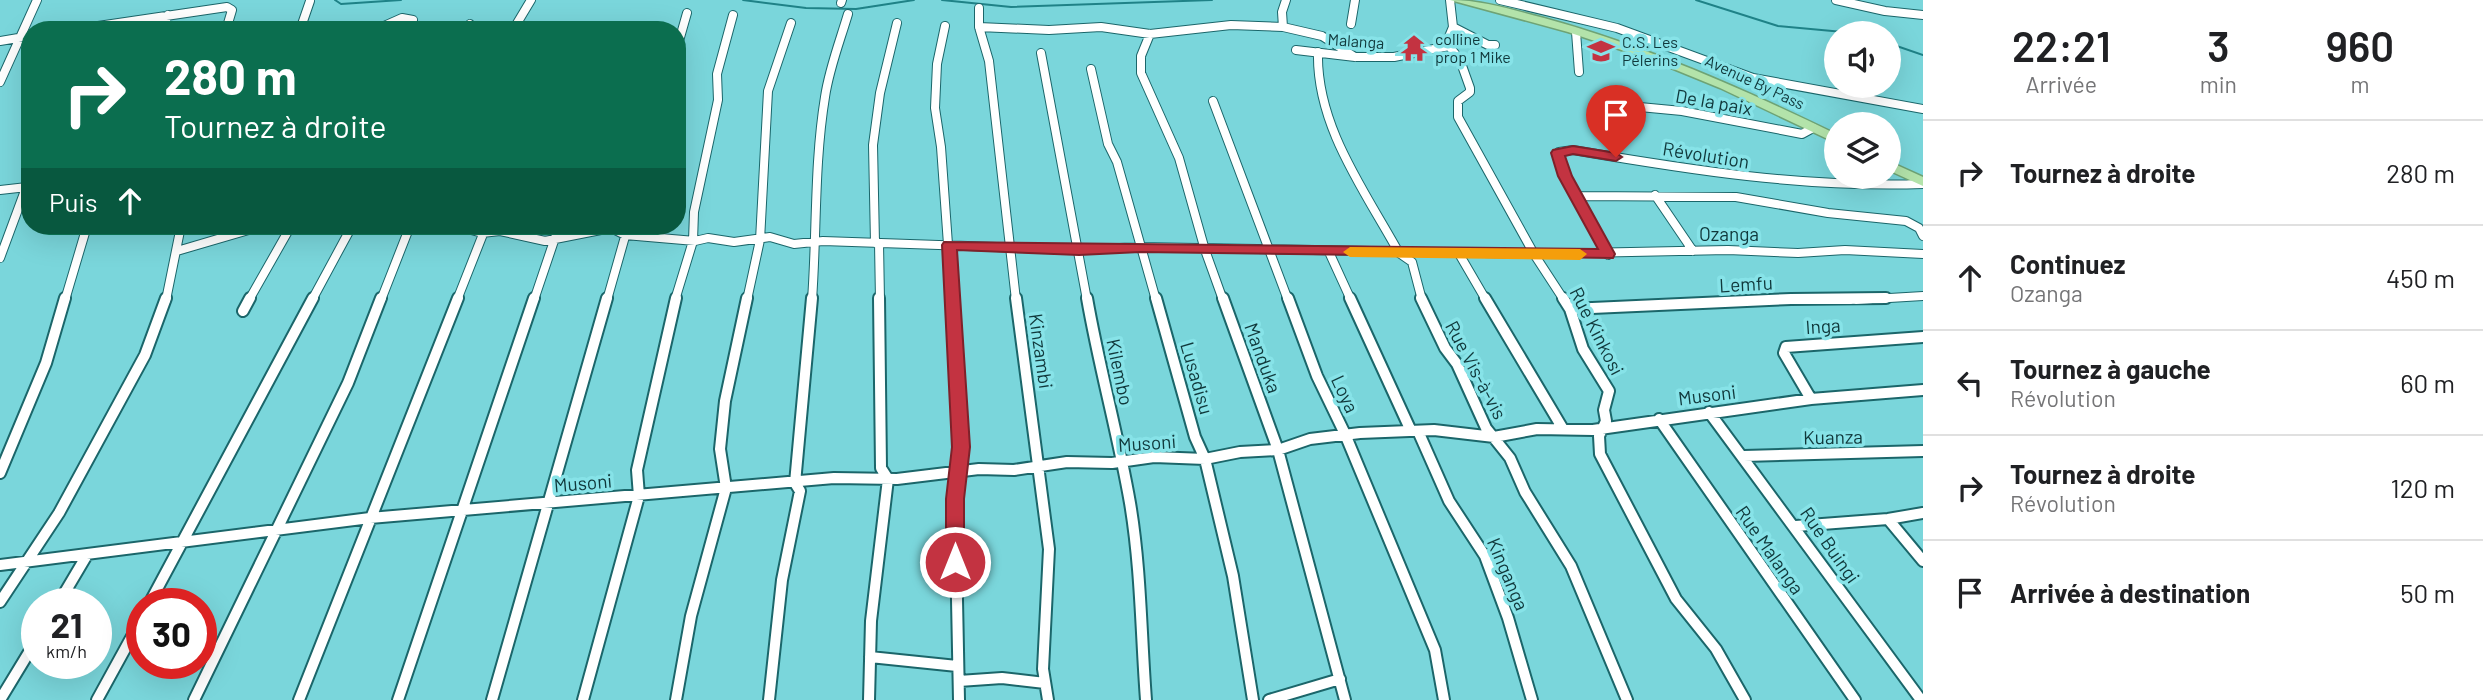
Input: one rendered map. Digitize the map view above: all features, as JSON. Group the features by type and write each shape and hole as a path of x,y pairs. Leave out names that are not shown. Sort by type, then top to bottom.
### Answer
{"highway":[{"name":"Avenue By Pass","path":"1456,0 1576,32 1685,69 1824,133"},
{"path":"1901,172 1923,183"}],"street":[{"path":"27,21 37,0"},
{"path":"518,21 531,0"},
{"path":"1283,27 1282,12 1286,0"},
{"path":"1351,24 1355,0"},
{"path":"1449,46 1448,38 1454,27 1450,0"},
{"path":"1500,0 1617,28 1761,80 1922,109"},
{"path":"1836,0 1885,11 1923,15"},
{"path":"303,21 310,1"},
{"path":"134,21 230,7 232,10 229,21"},
{"name":"Kinzambi","path":"979,8 979,27 989,61 1009,247 1049,549 1045,683 1048,700"},
{"path":"685,21 687,13"},
{"path":"769,700 782,580 800,491 795,483 805,395 816,243 816,165 825,93 848,14"},
{"path":"166,21 168,15"},
{"path":"583,700 639,496 637,470 673,308 693,241 694,212 718,100 717,74 733,15"},
{"path":"676,700 691,616 726,488 720,449 725,401 760,240 768,91 791,23"},
{"path":"869,700 871,621 888,479 881,468 873,145 880,93 897,23"},
{"path":"979,27 1049,30 1101,27 1150,34 1231,25 1283,27 1322,36 1355,57"},
{"path":"944,26 937,64 935,108 949,245 961,447 957,473 959,700"},
{"path":"1454,27 1471,38 1495,45"},
{"path":"1576,32 1579,72"},
{"path":"0,82 21,34"},
{"name":"Manduka","path":"1150,34 1141,56 1141,73 1179,158 1205,250 1278,450 1345,700"},
{"path":"0,41 19,38"},
{"name":"Malanga","path":"1296,50 1355,57 1407,56 1449,46"},
{"name":"Rue Kinkosi","path":"1449,46 1460,61 1469,81 1470,92 1458,102 1458,117 1534,254 1570,309 1583,349 1609,391 1604,410 1606,421 1599,436 1600,454 1676,599 1716,649 1745,700"},
{"name":"Rue Vis-à-vis","path":"1318,52 1317,72 1328,110 1329,124 1399,253 1412,262 1428,317 1461,371 1486,428 1510,458 1525,492 1571,566 1627,700"},
{"name":"Kilembo","path":"1041,53 1090,317 1123,460 1141,583 1140,622 1146,700"},
{"name":"Lusadisu","path":"1091,69 1108,144 1117,162 1195,437 1205,459 1233,576 1253,700"},
{"name":"Loya","path":"1213,102 1317,376 1345,434 1434,650 1444,700"},
{"name":"De la paix","path":"1608,104 1682,111 1802,134 1813,128"},
{"name":"Révolution","path":"1608,254 1559,162 1559,152 1573,150 1763,180 1896,186 1923,183"},
{"path":"0,190 21,188"},
{"path":"1656,195 1693,251"},
{"path":"1577,196 1736,197 1828,213 1906,221 1919,228 1923,236"},
{"path":"0,258 21,203"},
{"path":"0,473 46,363 84,235"},
{"path":"0,602 59,513 139,367 163,312 180,235"},
{"path":"177,251 230,235"},
{"path":"243,311 286,235"},
{"path":"158,588 347,235"},
{"path":"194,700 348,383 406,235"},
{"path":"299,700 483,235"},
{"name":"Ozanga","path":"516,235 539,241 580,235"},
{"path":"398,700 556,235"},
{"path":"492,700 625,235"},
{"name":"Ozanga","path":"656,235 693,241 708,238 730,242 774,237 794,243 1079,250 1140,247 1534,254 1693,251 1798,253 1845,250 1923,254"},
{"name":"Kinganga","path":"1329,252 1449,501 1485,556 1508,618 1532,700"},
{"path":"1458,252 1563,429"},
{"name":"Lemfu","path":"1570,309 1923,296"},
{"name":"Inga","path":"1811,399 1784,353 1786,347 1923,337"},
{"name":"Musoni","path":"0,565 370,518 834,478 888,479 979,469 1014,470 1067,462 1176,456 1205,459 1240,452 1278,450 1310,439 1345,434 1453,430 1494,437 1513,431 1602,428 1811,399 1923,390"},
{"name":"Rue Buingi","path":"1709,412 1796,526 1920,700"},
{"name":"Rue Malanga","path":"1658,419 1855,700"},
{"name":"Kuanza","path":"1744,456 1923,451"},
{"path":"1796,526 1888,519 1923,513"},
{"path":"1888,519 1923,561"},
{"path":"68,588 88,555"},
{"path":"97,700 126,647"},
{"path":"870,657 957,666"},
{"path":"0,700 21,665"},
{"path":"959,681 1002,678 1045,683"},
{"path":"1269,700 1340,679"}],"waterway":[{"path":"335,0 341,4 401,0"},
{"path":"743,0 806,8 856,9 914,0"},
{"path":"942,0 1011,7 1212,0"},
{"path":"1696,0 1778,26 1824,30"},
{"path":"1901,47 1923,55"}],"slow traffic":[{"path":"1350,252 1580,254"}],"place":[{"name":"colline prop 1 Mike","path":"1414,48"},
{"name":"C.S. Les Pélerins","path":"1601,51"}],"route":[{"path":"955,562 955,499 961,447 949,245 1079,250 1140,247 1329,252 1608,254 1565,176 1558,153 1562,150 1573,150 1616,157"}]}
